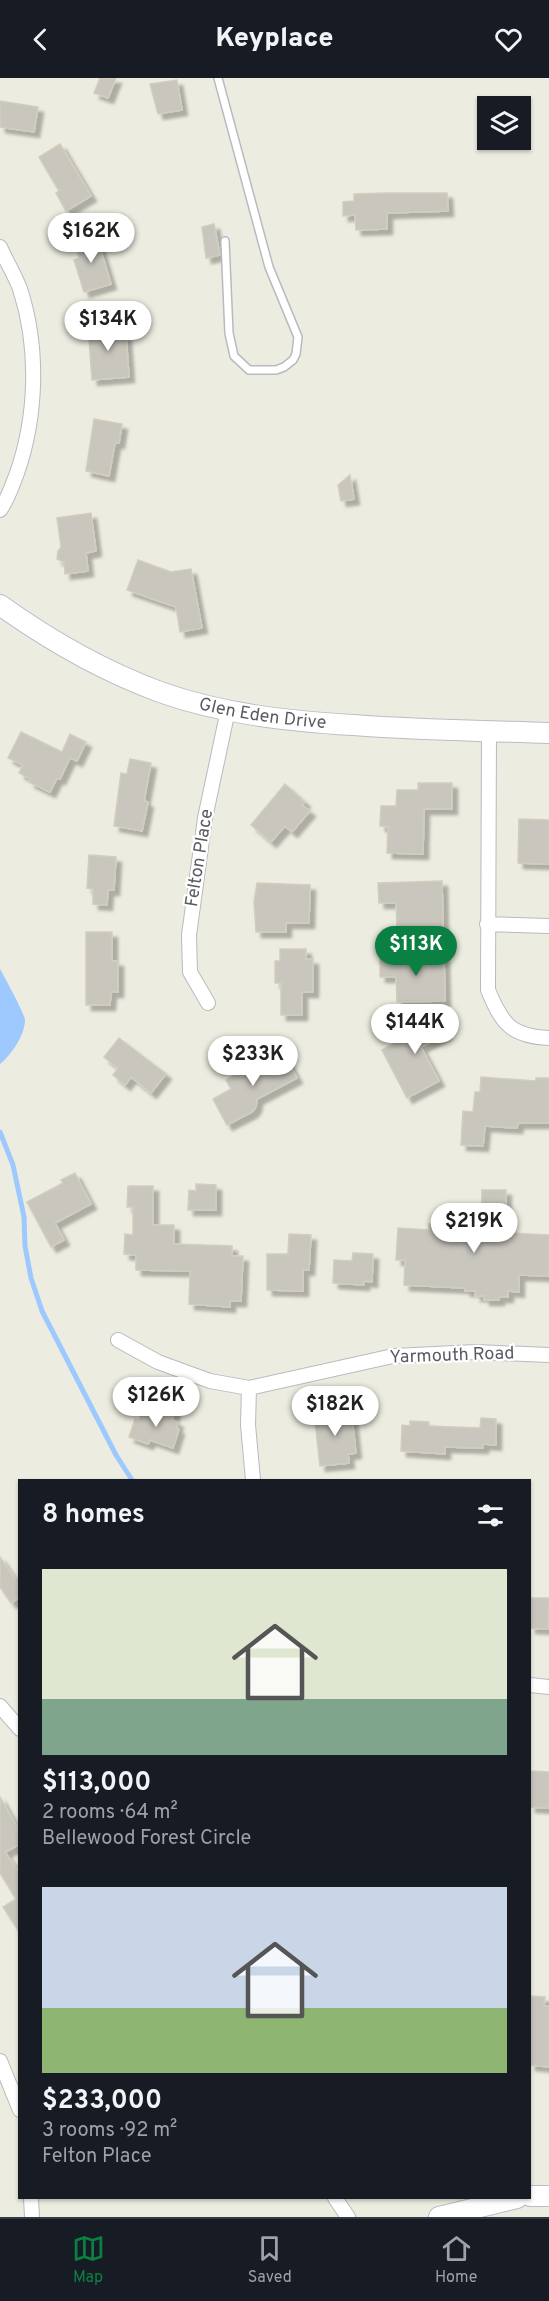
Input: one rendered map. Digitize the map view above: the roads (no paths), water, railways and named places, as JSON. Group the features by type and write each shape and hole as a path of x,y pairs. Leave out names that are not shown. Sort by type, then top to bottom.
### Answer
{"main road":[{"name":"Glen Eden Drive","path":"0,604 58,642 124,677 162,692 228,710 306,722 549,733"},
{"path":"531,2196 549,2196"},
{"path":"440,2217 513,2199"}],"street":[{"path":"0,248 20,289 31,343 33,390 26,446 7,500 0,510"},
{"name":"Felton Place","path":"208,1003 190,972 189,934 205,818 228,710"},
{"path":"489,731 487,924 489,990 497,1013 511,1029 534,1037 549,1038"},
{"path":"487,924 549,926"},
{"name":"Yarmouth Road","path":"118,1340 158,1362 210,1381 249,1388 393,1356 476,1352 549,1355"},
{"path":"249,1388 248,1425 253,1479"},
{"path":"531,1685 549,1688"},
{"path":"0,1706 18,1727"},
{"path":"0,2061 18,2105"},
{"path":"31,2199 32,2217"},
{"path":"336,2199 348,2217"}],"lane":[{"path":"218,78 269,267 298,337 296,354 293,360 284,367 276,370 249,370 234,356 229,333 225,241"}],"water":[{"path":"0,969 25,1020 23,1032 17,1044 0,1064"}],"waterway":[{"path":"0,1132 13,1165 24,1217 25,1246 31,1278 42,1311 116,1455 131,1479"}]}
